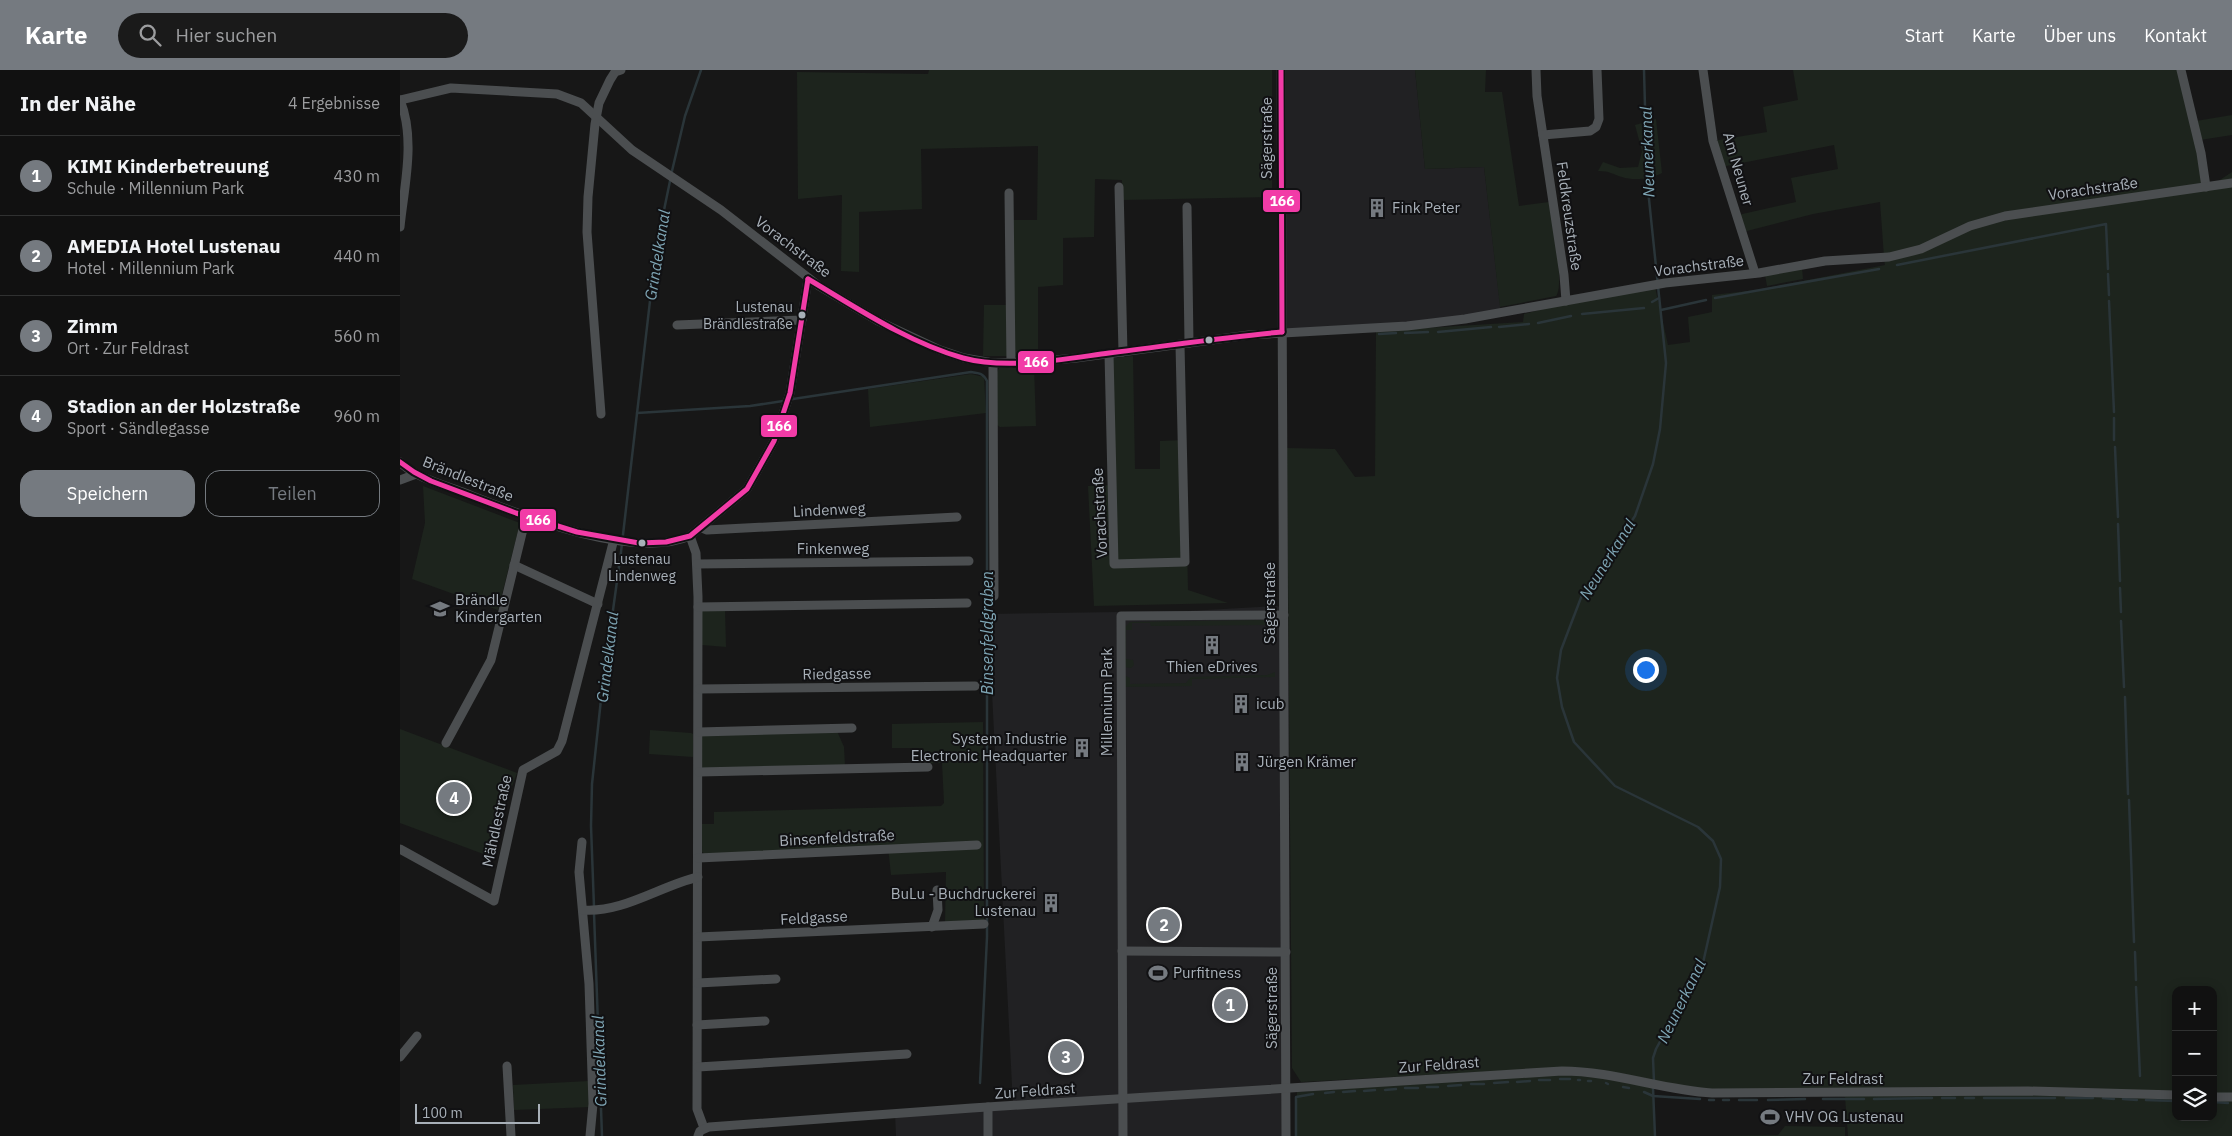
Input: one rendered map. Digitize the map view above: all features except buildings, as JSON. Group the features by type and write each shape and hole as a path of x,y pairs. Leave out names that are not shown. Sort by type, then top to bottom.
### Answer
{"street":[{"path":"601,414 587,232 596,116 599,102 610,80 616,72 621,70"},
{"name":"Sägerstraße","path":"1281,70 1286,1136"},
{"name":"Feldkreuzstraße","path":"1536,70 1537,96 1564,275 1566,301"},
{"path":"1543,135 1590,131 1596,127 1599,119 1597,70"},
{"name":"Am Neuner","path":"1703,70 1713,141 1755,273"},
{"path":"2181,70 2201,154 2206,187"},
{"name":"Vorachstraße","path":"400,100 451,88 545,93 572,98 596,116 636,154 721,210 808,279 878,321 940,350 964,358 993,363 1109,354 1249,334 1434,324 1665,283 1755,273 1825,261 1889,258 1921,249 1970,226 2005,216 2232,183"},
{"path":"400,100 406,122 408,151 400,227"},
{"path":"1120,187 1123,352"},
{"path":"1009,193 1011,363"},
{"name":"Vorachstraße","path":"1109,354 1114,564 1185,562 1184,344 1187,207"},
{"name":"Brändlestraße","path":"400,462 416,474 526,517 615,540 656,542 680,540 690,536 747,489 774,441 790,393 808,279"},
{"path":"677,325 802,320"},
{"path":"993,363 994,596"},
{"path":"400,480 416,474"},
{"path":"446,743 491,660 526,517"},
{"name":"Lindenweg","path":"702,528 707,530 747,529 958,517"},
{"path":"690,536 696,553 698,607 697,1109 704,1128 698,1136"},
{"name":"Mähdlestraße","path":"400,849 494,901 523,770 557,750 562,741 615,540"},
{"name":"Finkenweg","path":"697,564 968,561"},
{"path":"514,565 598,604"},
{"path":"698,607 967,603"},
{"name":"Millennium Park","path":"1123,1136 1121,616 1284,615"},
{"name":"Riedgasse","path":"699,689 975,686"},
{"path":"699,732 852,728"},
{"path":"699,772 928,767"},
{"path":"582,842 579,872 586,910 593,1104 590,1136"},
{"name":"Binsenfeldstraße","path":"698,858 978,845"},
{"path":"586,910 601,910 698,877"},
{"path":"932,927 938,910 937,890"},
{"name":"Feldgasse","path":"698,937 984,924"},
{"path":"1122,951 1286,952"},
{"path":"698,983 776,979"},
{"path":"697,1025 765,1021"},
{"path":"400,1057 417,1036"},
{"path":"698,1067 907,1054"},
{"path":"507,1066 511,1136"},
{"name":"Zur Feldrast","path":"704,1128 988,1107 1562,1071 1588,1072 1658,1086 1712,1093 2028,1092 2172,1095"},
{"path":"2217,1097 2232,1098"},
{"path":"988,1107 988,1136"}],"shaded area":[{"path":"929,70 1272,70 1272,197 1122,200 1122,180 1095,179 1094,237 1063,238 1063,285 1038,287 1038,355 1014,356 1013,220 1037,220 1038,146 921,149 922,209 859,212 859,272 841,271 842,195 798,199 797,72 928,74"},
{"path":"1281,70 1415,70 1425,169 1484,167 1501,313 1434,324 1282,332"},
{"path":"1415,70 1486,70 1485,92 1502,92 1519,206 1549,202 1559,266 1556,296 1500,307 1484,167 1425,169"},
{"path":"1793,70 2181,70 2206,187 2005,216 1921,249 1884,257 1880,202 1813,214 1743,232 1738,215 1796,202 1791,178 1838,169 1834,145 1721,167 1713,141 1767,132 1763,107 1798,100"},
{"path":"2232,115 2232,135 2200,140 2196,121"},
{"path":"1656,119 1662,173 1648,178 1632,179 1598,171 1603,162 1620,168 1638,167 1642,151 1635,125"},
{"path":"2232,172 2232,1136 1848,1136 1845,1097 1784,1090 1697,1089 1533,1069 1301,1082 1292,1068 1287,448 1335,449 1355,477 1375,476 1376,331 1523,322 1524,314 1562,304 1655,287 1668,345 1690,342 1688,317 1712,312 1712,295 1756,290 1885,265 1884,259 1981,225 2055,210 2206,189"},
{"path":"1802,268 1803,279 1767,286 1765,275"},
{"path":"984,305 1007,305 1008,356 983,356"},
{"path":"1133,356 1135,469 1160,469 1160,441 1185,440 1188,590 1228,603 1094,606 1088,486 1113,485 1113,358"},
{"path":"1034,366 1036,426 1000,427 997,425 997,372 999,368"},
{"path":"971,374 984,377 986,413 870,427 868,389"},
{"path":"423,486 520,523 498,610 412,579 425,523"},
{"path":"1277,606 1286,610 1285,1136 896,1136 895,1113 1013,1105 988,614 1188,611"},
{"path":"725,609 726,647 702,645 702,611"},
{"path":"1268,620 1275,622 1275,628 1265,625 1151,626 1150,623 1132,623 1132,630 1126,630 1126,659 1133,660 1134,665 1131,668 1124,667 1124,628 1130,622"},
{"path":"1275,672 1275,677 1192,679 1192,686 1123,687 1126,676 1130,678 1130,684 1186,683 1191,677 1267,675"},
{"path":"983,722 984,921 945,923 946,872 891,875 888,847 705,854 702,852 702,824 714,824 714,812 941,806 944,803 942,763 912,764 911,748 892,748 892,724"},
{"path":"400,729 517,773 486,855 400,823"},
{"path":"650,730 693,734 693,757 649,754"},
{"path":"837,731 844,747 845,766 707,770 702,767 702,736 707,734"},
{"path":"1548,1074 1598,1076 1653,1088 1655,1136 1296,1136 1297,1092"},
{"path":"589,1081 590,1107 514,1110 513,1085"},
{"path":"1785,1126 1845,1127 1845,1136 1717,1136 1778,1135"}],"waterway":[{"name":"Grindelkanal","path":"672,171 685,116 701,70"},
{"name":"Neunerkanal","path":"1644,70 1647,180 1666,363 1660,429 1653,464 1635,516 1582,595 1561,650 1557,678 1562,707 1574,742 1615,786 1698,827 1713,841 1721,859 1720,887 1703,963 1656,1049 1653,1058 1654,1082"},
{"name":"Grindelkanal","path":"594,907 591,826 592,784 656,249 670,181"},
{"path":"1897,265 2106,224 2108,269"},
{"path":"1715,298 1879,269"},
{"path":"2108,274 2109,295"},
{"name":"Neunerkanal","path":"1652,302 1659,298"},
{"path":"1661,310 1706,300"},
{"path":"2109,301 2114,412"},
{"path":"1582,314 1644,308"},
{"path":"1538,323 1571,316"},
{"path":"1499,327 1529,324"},
{"path":"1438,332 1491,327"},
{"path":"1405,333 1428,332"},
{"path":"1379,334 1396,333"},
{"name":"Binsenfeldgraben","path":"793,399 971,372 984,376 987,381 987,937 980,1083"},
{"name":"Binsenfeldgraben","path":"637,413 750,406 783,401"},
{"path":"2114,418 2114,440"},
{"path":"2115,447 2118,517"},
{"path":"2118,524 2120,581"},
{"path":"2120,588 2121,612"},
{"path":"2121,621 2124,687"},
{"path":"2125,697 2128,794"},
{"path":"2129,800 2134,942"},
{"name":"Grindelkanal","path":"594,913 602,1136"},
{"path":"2135,952 2136,980"},
{"path":"2136,987 2140,1076"},
{"path":"1560,1079 1570,1079"},
{"path":"1539,1080 1550,1080"},
{"path":"1517,1082 1530,1081"},
{"path":"1494,1083 1508,1082"},
{"path":"1471,1084 1484,1084"},
{"path":"1448,1086 1461,1085"},
{"path":"1427,1087 1438,1087"},
{"path":"1623,1087 1629,1088"},
{"path":"1405,1088 1418,1088"},
{"name":"Neunerkanal","path":"1653,1088 1655,1136"},
{"path":"1385,1090 1396,1089"},
{"path":"1364,1091 1375,1090"},
{"path":"1343,1092 1355,1091"},
{"path":"1325,1093 1334,1092"},
{"path":"1644,1092 1653,1096 1700,1099"},
{"path":"1296,1136 1296,1097 1313,1094"},
{"path":"1874,1099 1932,1098"},
{"path":"1942,1098 1955,1098"},
{"path":"1965,1098 1974,1098"},
{"path":"1984,1098 2055,1098"},
{"path":"2066,1098 2093,1098"},
{"path":"2103,1098 2114,1099"},
{"path":"1768,1100 1805,1099"},
{"path":"1823,1099 1864,1099"},
{"path":"2123,1099 2137,1100"},
{"path":"1709,1100 1714,1100"},
{"path":"1723,1100 1729,1100"},
{"path":"1739,1100 1757,1100"},
{"path":"2146,1100 2172,1101"},
{"path":"2217,1102 2228,1103"}],"transit line":[{"name":"166","path":"1281,70 1282,332"},
{"name":"166","path":"808,279 902,334 942,351 980,361 998,363 1036,362 1282,332"},
{"name":"166","path":"400,462 431,481 516,513 577,532 639,543 666,542 690,536 747,489 774,441 790,393 808,279"}],"place":[{"name":"Fink Peter","path":"1377,208"},
{"name":"Lustenau Brändlestraße","path":"802,315"},
{"name":"Lustenau Lindenweg","path":"642,543"},
{"name":"Brändle Kindergarten","path":"440,609"},
{"name":"Thien eDrives","path":"1212,645"},
{"name":"icub","path":"1241,704"},
{"name":"System Industrie Electronic Headquarter","path":"1082,748"},
{"name":"Jürgen Krämer","path":"1242,762"},
{"name":"Stadion an der Holzstraße","path":"454,798"},
{"name":"BuLu - Buchdruckerei Lustenau","path":"1051,903"},
{"name":"AMEDIA Hotel Lustenau","path":"1164,925"},
{"name":"Purfitness","path":"1158,973"},
{"name":"KIMI Kinderbetreuung","path":"1230,1005"},
{"name":"Zimm","path":"1066,1057"},
{"name":"VHV OG Lustenau","path":"1770,1117"}]}
